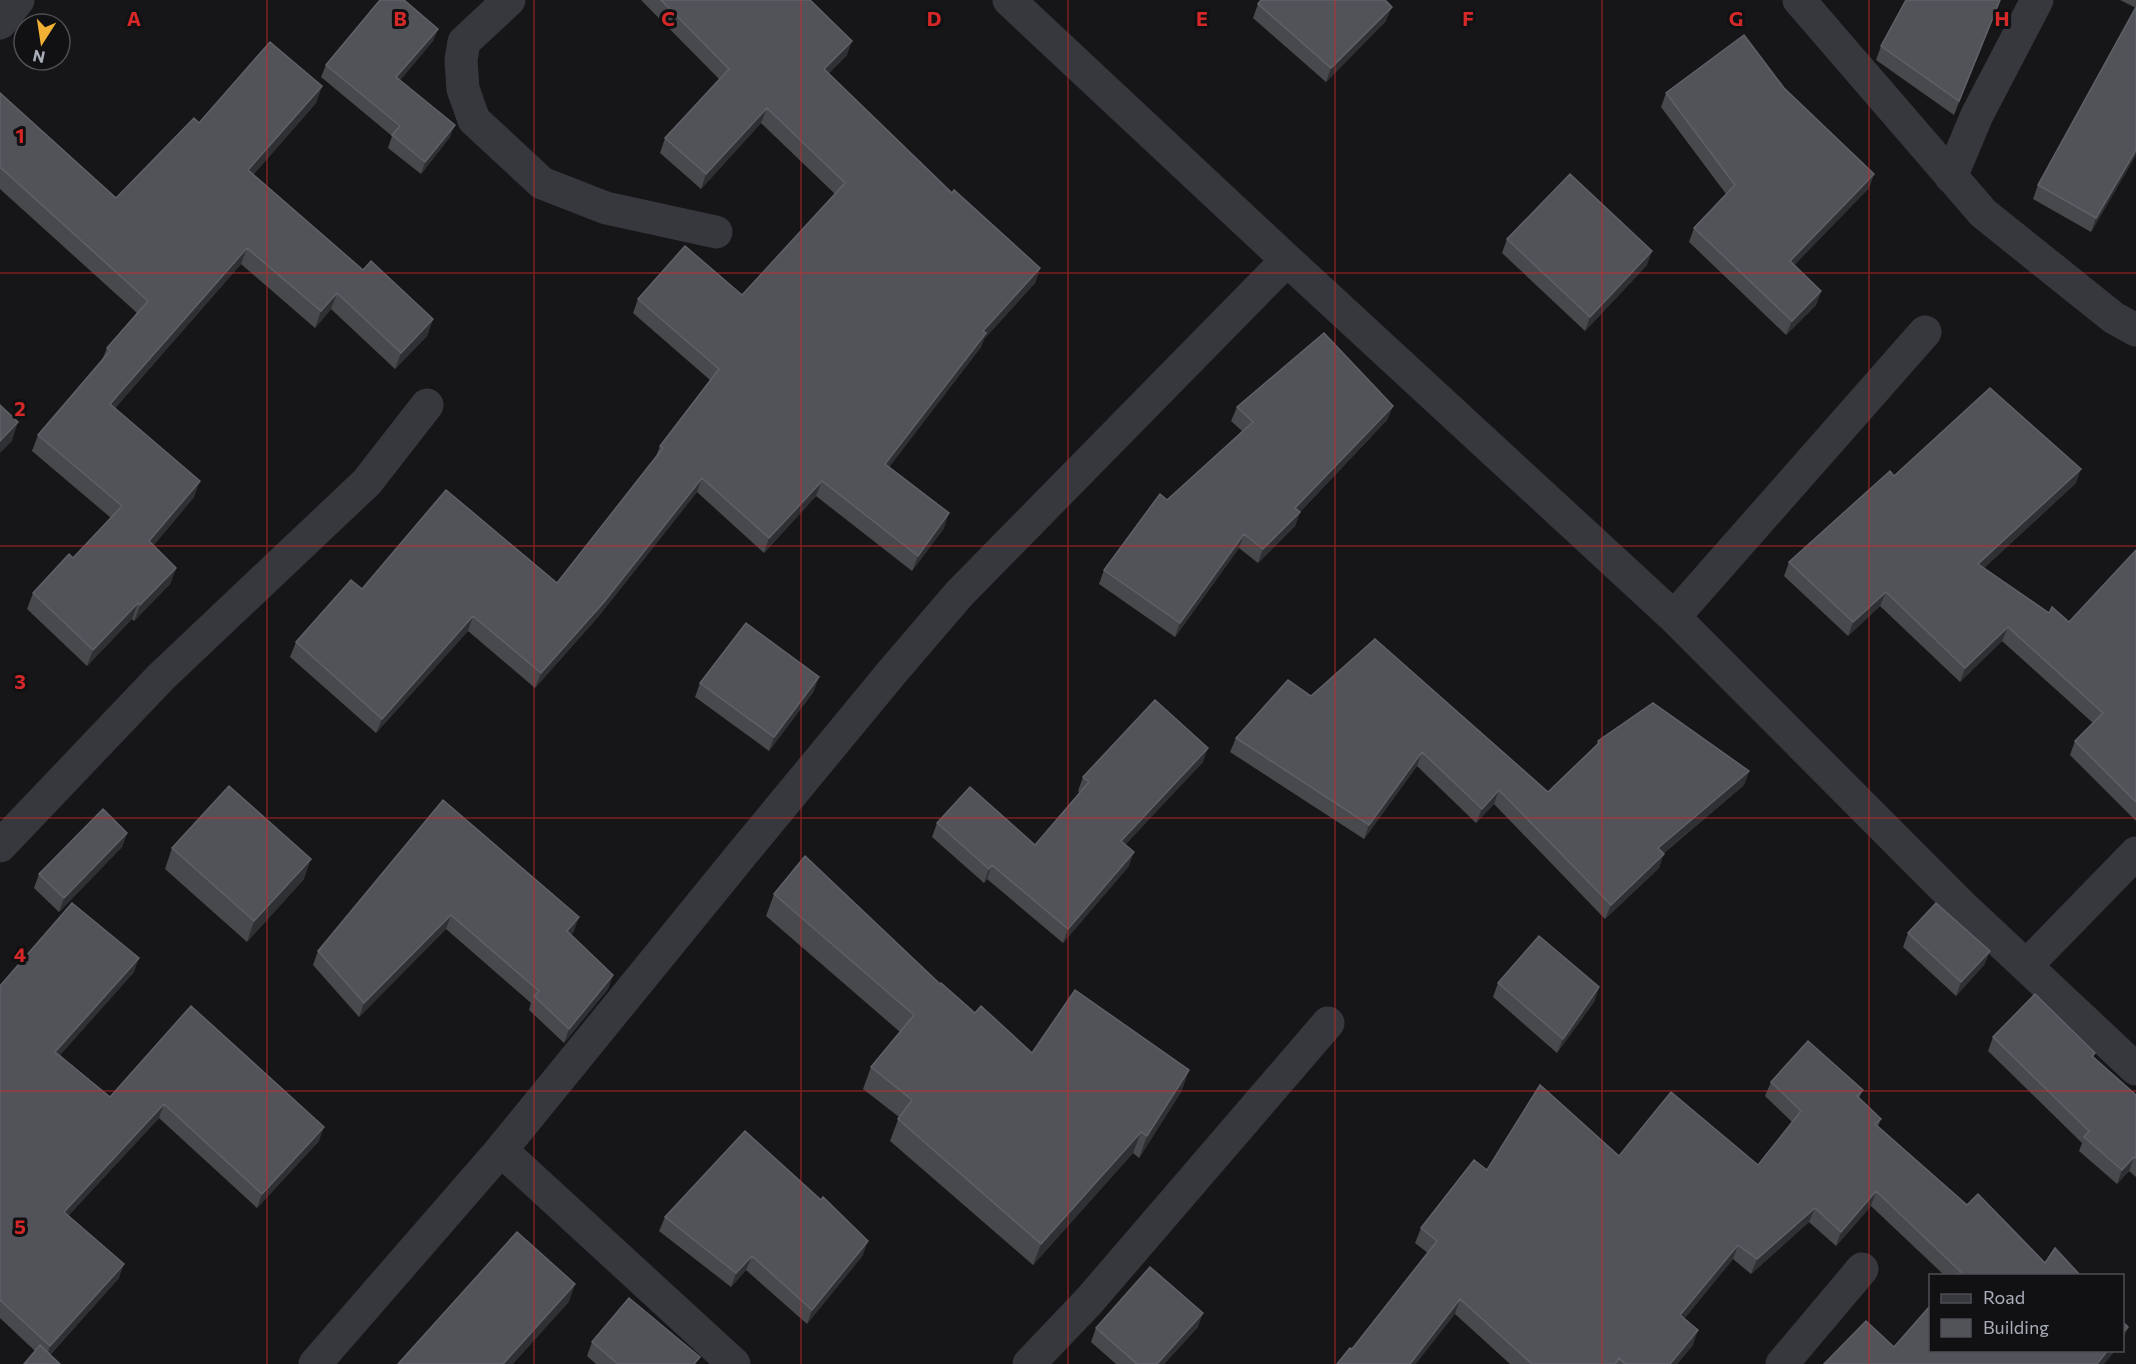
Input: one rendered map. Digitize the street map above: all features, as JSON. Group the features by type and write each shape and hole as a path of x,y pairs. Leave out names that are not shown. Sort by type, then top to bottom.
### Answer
{"street":[{"path":"0,23 18,0"},
{"path":"509,0 464,42 461,60 463,88 474,120 542,183 606,208 716,232"},
{"path":"1009,0 1674,617 1952,896 2136,1069"},
{"path":"1799,0 1983,213 2114,318 2136,330"},
{"path":"1952,177 1977,115 2037,0"},
{"path":"315,1364 501,1150 810,771 959,594 1287,260"},
{"path":"1674,617 1925,332"},
{"path":"0,846 161,677 367,482 428,405"},
{"path":"2026,966 2136,853"},
{"path":"1029,1364 1089,1301 1328,1023"},
{"path":"501,1150 734,1364"},
{"path":"1782,1364 1862,1269"}],"building":[{"path":"380,0 404,0 438,29 396,77 455,125 425,162 392,135 400,126 326,65"},
{"path":"661,0 810,0 852,41 824,69 952,193 954,190 1040,268 983,331 986,333 885,464 949,513 918,556 822,481 769,538 702,478 604,602 541,673 473,616 382,719 296,642 351,580 362,589 446,490 557,583 663,448 660,446 719,369 638,299 685,246 742,295 845,183 767,108 706,174 665,138 729,69"},
{"path":"1261,0 1385,0 1392,7 1331,68 1258,4"},
{"path":"1906,0 2000,0 1959,101 1881,46"},
{"path":"2136,7 2136,150 2096,218 2038,185"},
{"path":"1744,35 1784,88 1874,174 1790,261 1821,291 1792,321 1694,228 1735,185 1666,93"},
{"path":"270,42 322,86 248,170 363,270 371,261 433,319 401,353 337,293 321,311 247,248 110,404 200,481 149,541 176,568 140,605 138,603 93,650 33,593 69,554 73,558 122,506 38,435 110,351 107,348 148,301 0,167 0,93 116,198 194,118 199,123"},
{"path":"1570,174 1652,251 1590,317 1507,239"},
{"path":"1324,333 1393,406 1295,508 1300,512 1263,549 1244,534 1180,623 1104,570 1160,494 1167,500 1253,422 1237,407"},
{"path":"1990,388 2081,469 1978,564 2049,613 2052,607 2069,622 2136,550 2136,802 2075,741 2103,713 2008,627 1965,668 1886,592 1853,622 1789,562 1890,471 1894,476"},
{"path":"0,405 18,422 0,441"},
{"path":"746,623 819,677 774,737 700,683"},
{"path":"1375,639 1548,792 1599,743 1598,741 1653,703 1749,771 1658,848 1664,854 1611,905 1499,790 1482,809 1422,752 1369,825 1236,738 1288,680 1311,696"},
{"path":"1155,700 1208,748 1121,841 1134,852 1068,929 992,865 989,869 937,823 970,787 1035,845 1089,782 1083,777"},
{"path":"229,786 311,859 254,921 172,848"},
{"path":"443,800 579,917 567,931 613,975 569,1029 534,996 539,991 451,915 364,1003 318,951"},
{"path":"103,809 127,833 64,898 39,874"},
{"path":"805,856 940,984 975,1013 981,1006 1032,1053 1075,990 1189,1070 1147,1136 1141,1132 1041,1244 898,1119 912,1100 871,1067 914,1015 774,894"},
{"path":"72,903 139,958 55,1052 110,1097 191,1006 324,1127 262,1194 164,1104 64,1212 124,1264 50,1346 0,1300 0,986"},
{"path":"1936,903 1990,951 1961,982 1908,933"},
{"path":"1539,936 1599,987 1563,1039 1498,983"},
{"path":"2035,994 2095,1053 2092,1056 2136,1095 2136,1158 2134,1157 2122,1170 2084,1137 2089,1131 1993,1037"},
{"path":"1808,1041 1863,1090 1857,1096 1881,1119 1875,1124 1967,1205 1978,1194 2045,1263 2055,1248 2079,1274 1959,1274 1961,1272 1876,1191 1841,1232 1815,1208 1757,1259 1738,1245 1680,1315 1698,1330 1670,1364 1625,1364 1619,1358 1615,1364 1532,1364 1460,1299 1410,1364 1337,1364 1350,1348 1352,1349 1437,1241 1421,1228 1474,1160 1487,1170 1540,1085 1619,1156 1671,1092 1758,1165 1801,1111 1771,1082"},
{"path":"745,1131 821,1200 823,1197 868,1241 812,1310 752,1256 736,1273 665,1217"},
{"path":"517,1232 575,1284 503,1364 398,1364"},
{"path":"1150,1267 1203,1313 1157,1364 1137,1364 1096,1328"},
{"path":"629,1298 700,1357 694,1364 618,1364 592,1342"},
{"path":"1929,1307 1929,1352 2106,1352 2097,1364 1824,1364 1866,1321 1894,1347"},
{"path":"40,1345 60,1364 24,1364"}]}
